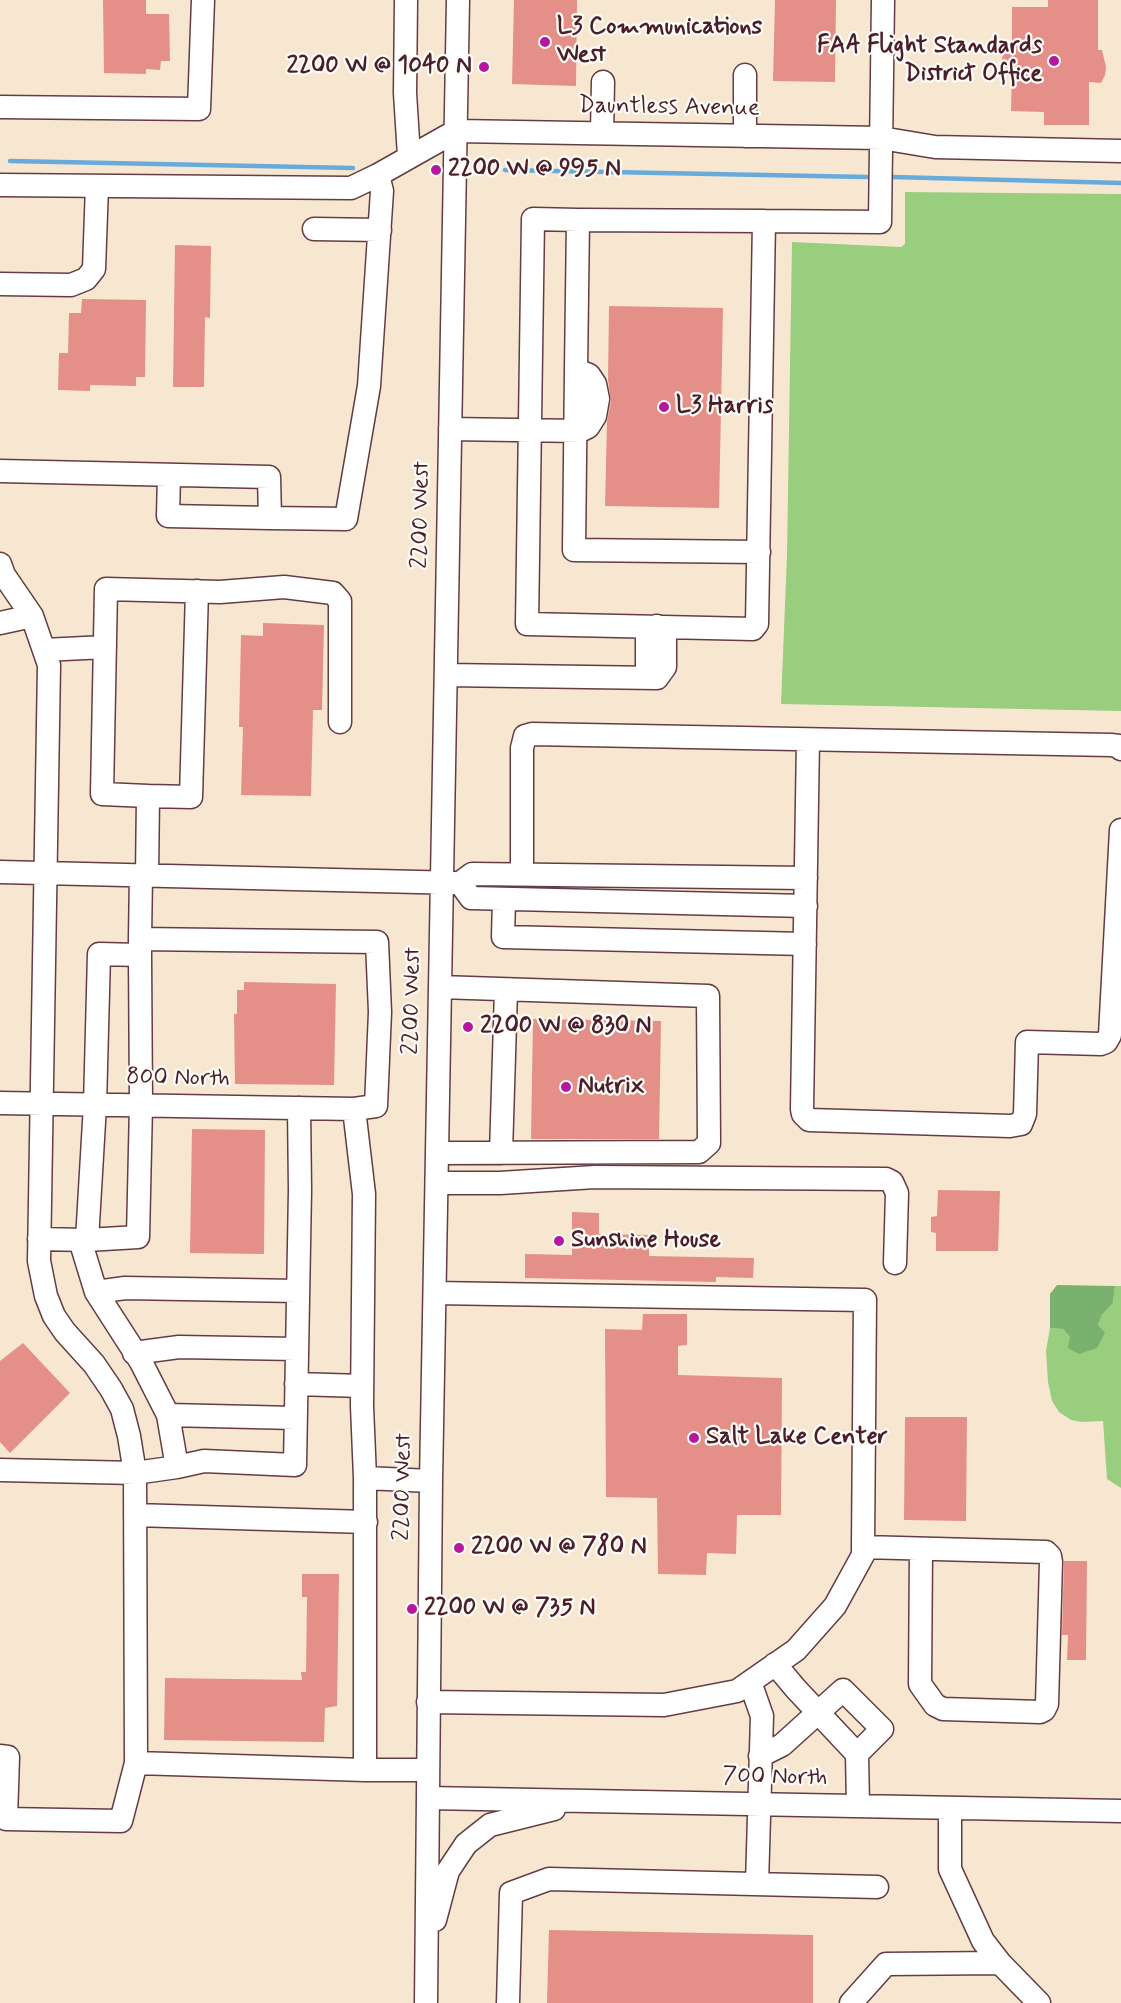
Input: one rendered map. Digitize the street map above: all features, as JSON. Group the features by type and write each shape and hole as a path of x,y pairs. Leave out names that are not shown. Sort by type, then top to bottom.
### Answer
{"street":[{"path":"0,107 199,109 202,0"},
{"path":"406,0 405,93 409,156"},
{"name":"2200 West","path":"426,2003 431,1481 440,987 451,882 446,675 458,0"},
{"path":"764,221 758,624 753,629 527,624 534,219 880,222 883,0"},
{"path":"745,75 745,136"},
{"path":"602,133 603,82"},
{"path":"0,185 351,188 456,130"},
{"name":"Dauntless Avenue","path":"456,130 881,138 935,147 1121,152"},
{"path":"169,475 168,516 346,519 369,386 382,191 378,175"},
{"path":"0,284 71,285 86,279 94,269 97,186"},
{"path":"450,429 580,431 588,427 595,416 598,399 595,384 589,375 576,370 578,220"},
{"path":"314,230 380,230"},
{"path":"575,431 574,550 759,552"},
{"path":"0,471 269,477 270,518"},
{"path":"0,564 4,575 32,616 49,665 39,1261 46,1296 54,1316 94,1365 122,1409 135,1473 136,1763 121,1821 6,1819 8,1757 0,1756"},
{"path":"197,591 191,797 102,794 106,589 197,591 220,592 284,587 333,593 340,601 340,722"},
{"path":"0,624 32,616"},
{"path":"446,675 657,678 647,667 647,637 657,626"},
{"path":"44,650 105,647"},
{"path":"522,874 522,748 525,736 532,734 1111,745 1119,746 1121,749"},
{"path":"808,740 802,1109 803,1114 809,1120 1010,1126 1021,1124 1026,1114 1027,1042 1101,1044 1106,1042 1110,1035 1121,830"},
{"path":"39,1239 84,1240 138,1237 141,1106 140,947 148,796"},
{"path":"0,872 451,882 472,874 806,878"},
{"path":"451,882 471,898 806,906"},
{"path":"504,899 503,937 805,944"},
{"path":"177,1467 168,1415 134,1353 96,1292 84,1240 95,1105 99,954 140,947 377,942 380,1012 376,1106 354,1109 364,1194 362,1386 366,1522 365,1770"},
{"path":"437,1153 699,1152 709,1143 708,996 440,987"},
{"path":"501,1153 506,990"},
{"name":"800 North","path":"0,1103 354,1109"},
{"path":"0,1470 135,1473 204,1461 295,1465 300,1190 299,1108"},
{"path":"437,1183 500,1183 595,1177 886,1179 892,1182 897,1193 895,1263"},
{"path":"96,1292 125,1288 297,1292"},
{"path":"428,1702 664,1705 737,1691 796,1650 835,1606 863,1555 865,1300 435,1293"},
{"path":"134,1353 179,1347 296,1349"},
{"path":"296,1384 362,1386"},
{"path":"168,1415 295,1418"},
{"path":"365,1478 431,1481"},
{"path":"135,1515 366,1522"},
{"path":"863,1547 1046,1552 1050,1556 1047,1704 1044,1710 1028,1712 943,1709 935,1705 920,1684 921,1549"},
{"path":"775,1664 857,1754 858,1806"},
{"path":"750,1682 762,1716 757,1884"},
{"path":"760,1756 782,1745 843,1690 882,1729 857,1754"},
{"path":"136,1763 428,1770"},
{"name":"700 North","path":"428,1798 1121,1811"},
{"path":"426,1954 448,1871 466,1844 490,1825 585,1801"},
{"path":"950,1808 950,1869 983,1941 1000,1963 1039,2003"},
{"path":"508,2003 511,1893 549,1879 878,1887"},
{"path":"851,2003 886,1964 1000,1963"}],"green space":[{"path":"905,192 1121,194 1121,711 781,704 787,555 792,242 901,247 905,244"},
{"path":"1057,1285 1115,1286 1113,1303 1102,1315 1098,1325 1105,1333 1097,1348 1079,1354 1068,1348 1070,1337 1063,1329 1050,1328 1050,1294"},
{"path":"1115,1286 1121,1286 1121,1488 1107,1479 1103,1421 1071,1420 1059,1412 1052,1401 1046,1351 1050,1328 1063,1329 1070,1337 1098,1325 1102,1315 1113,1303"}],"building":[{"path":"103,0 146,0 146,14 169,14 170,61 161,61 160,70 146,69 146,74 104,73"},
{"name":"L3 Communications West","path":"514,0 577,0 576,86 512,84"},
{"path":"775,0 836,0 835,82 773,81"},
{"name":"FAA Flight Standards District Office","path":"1048,0 1098,0 1098,50 1102,50 1106,67 1101,83 1089,82 1089,125 1044,125 1044,112 1011,111 1012,70 1004,70 1002,59 1004,48 1012,49 1012,7 1048,7"},
{"path":"175,245 211,246 210,318 205,317 204,387 173,387"},
{"path":"82,299 146,300 145,377 136,377 136,386 90,385 90,391 58,390 59,353 68,353 69,313 81,313"},
{"name":"L3 Harris","path":"609,306 723,308 719,508 605,506 607,422 611,401 608,380"},
{"path":"263,623 324,625 322,710 313,710 311,796 241,795 243,727 239,727 241,635 263,636"},
{"path":"244,982 336,984 334,1085 235,1084 234,1014 237,1014 237,990 244,990"},
{"path":"533,1019 661,1021 659,1139 531,1139"},
{"path":"192,1129 265,1130 264,1254 190,1253"},
{"path":"938,1190 1000,1191 998,1251 936,1251 936,1233 931,1232 931,1217 937,1216"},
{"path":"572,1212 599,1213 599,1234 649,1235 649,1256 754,1258 753,1278 716,1277 716,1282 525,1278 525,1254 572,1255"},
{"name":"Salt Lake Center","path":"643,1314 687,1314 687,1345 678,1346 678,1375 782,1378 781,1515 737,1515 736,1554 707,1553 706,1575 658,1574 657,1498 606,1497 605,1329 642,1330"},
{"path":"23,1343 70,1393 10,1453 0,1442 0,1361"},
{"path":"905,1417 967,1417 966,1521 904,1520"},
{"path":"1064,1561 1087,1561 1086,1660 1067,1660 1068,1635 1062,1635"},
{"path":"302,1574 339,1574 337,1706 325,1708 324,1742 164,1740 165,1678 302,1680 301,1672 306,1672 307,1597 302,1597"},
{"path":"549,1930 813,1935 813,2003 547,2003"}],"waterway":[{"path":"10,161 353,168"},
{"path":"505,170 867,177"},
{"path":"893,177 1121,183"}],"place":[{"name":"L3 Communications West","path":"545,42"},
{"name":"FAA Flight Standards District Office","path":"1054,61"},
{"name":"2200 W @ 1040 N","path":"484,67"},
{"name":"2200 W @ 995 N","path":"436,170"},
{"name":"L3 Harris","path":"664,407"},
{"name":"2200 W @ 830 N","path":"468,1027"},
{"name":"Nutrix","path":"566,1087"},
{"name":"Sunshine House","path":"559,1241"},
{"name":"Salt Lake Center","path":"694,1438"},
{"name":"2200 W @ 780 N","path":"459,1548"},
{"name":"2200 W @ 735 N","path":"412,1609"}]}
